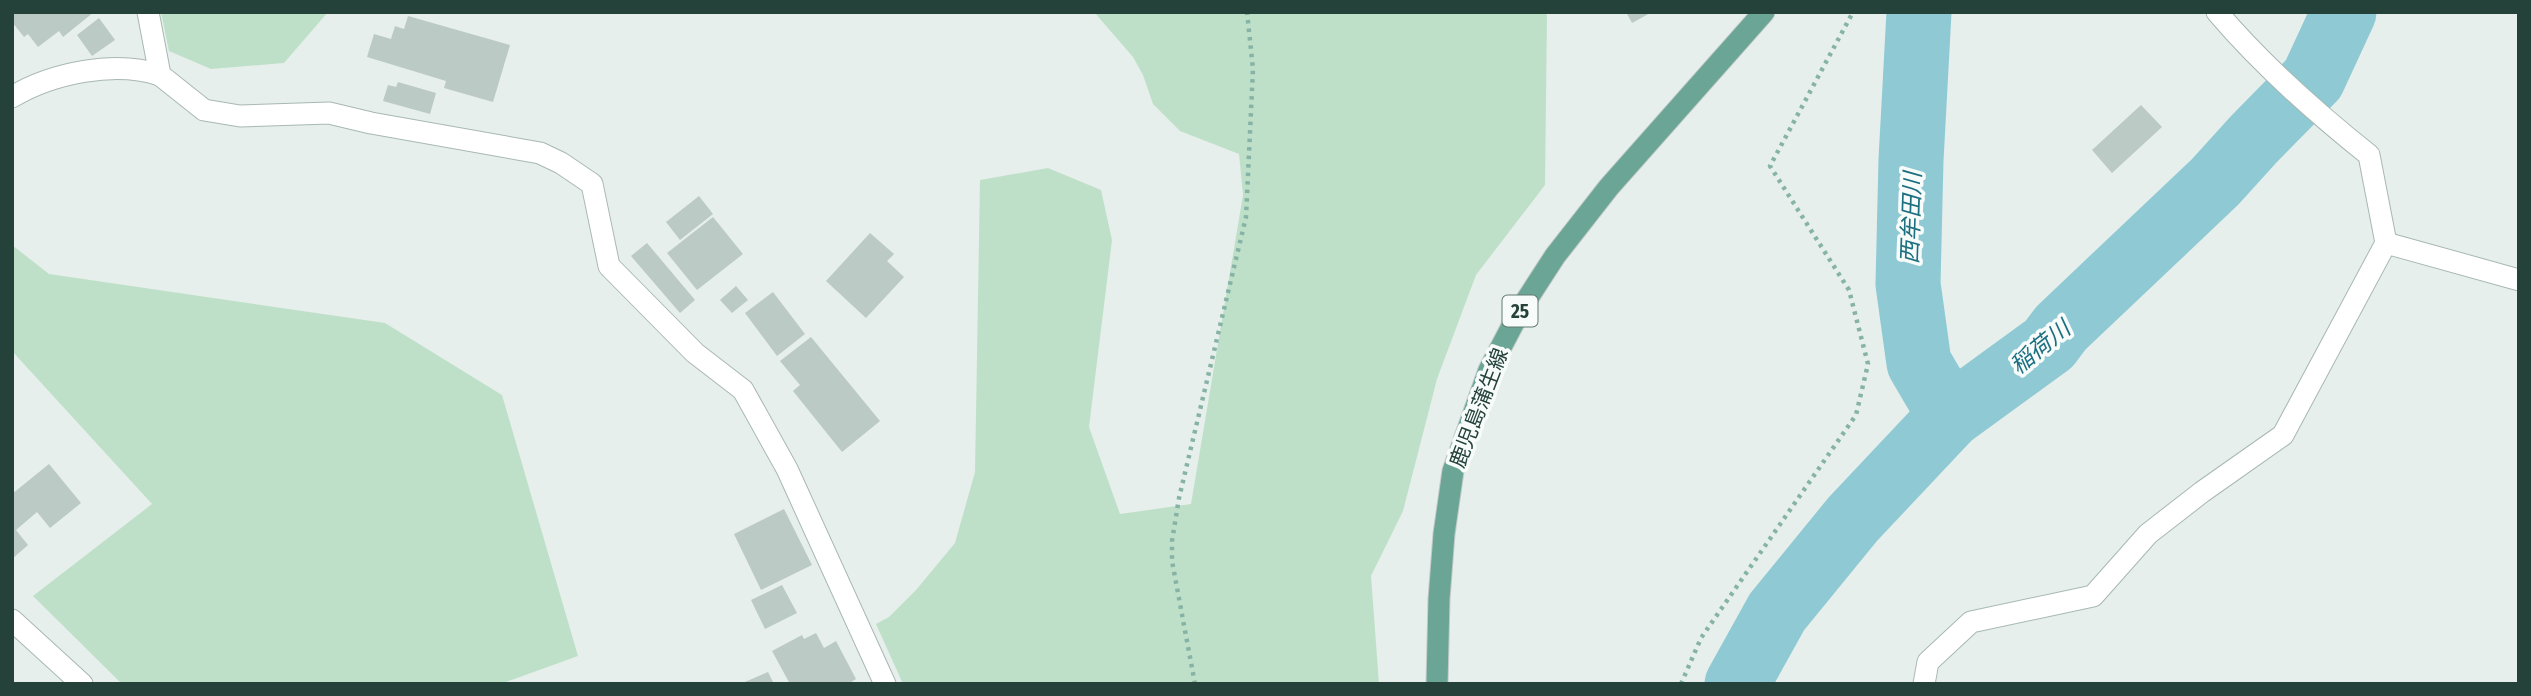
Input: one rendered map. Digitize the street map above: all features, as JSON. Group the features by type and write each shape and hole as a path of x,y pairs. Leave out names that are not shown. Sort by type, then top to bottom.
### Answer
{"main road":[{"name":"鹿児島蒲生線","path":"1437,684 1439,599 1453,471 1489,370 1522,307 1555,256 1609,187 1764,12"}],"street":[{"path":"148,12 160,75"},
{"path":"1924,684 1928,662 1971,622 2093,596 2148,534 2283,435 2386,243 2370,155 2326,121 2234,32 2217,12"},
{"path":"12,97 33,85 95,70 140,69 160,75 204,110 240,116 329,113 540,153 561,163 592,184 609,266 695,353 743,390 787,469 885,684"},
{"path":"2386,243 2519,281"},
{"path":"12,620 82,684"}],"path":[{"path":"1195,684 1172,561 1171,541 1246,216 1253,69 1247,12"},
{"path":"1681,684 1701,638 1856,415 1868,364 1849,290 1770,166 1853,12"}],"green space":[{"path":"161,12 328,12 284,63 211,69 169,51"},
{"path":"1094,12 1544,12 1547,15 1545,185 1476,275 1437,379 1403,511 1371,576 1379,684 903,684 876,624 889,617 916,590 955,543 975,472 980,180 1048,168 1101,190 1112,240 1089,427 1120,514 1191,504 1243,195 1239,154 1180,131 1153,104 1143,75 1133,57"},
{"path":"12,245 49,274 385,323 502,395 578,656 500,684 122,684 33,596 152,504 12,351"}],"building":[{"path":"12,12 94,12 63,37 59,31 38,47 28,34 24,37 12,22"},
{"path":"1626,12 1652,12 1632,23"},
{"path":"408,16 510,45 493,102 444,88 446,81 367,57 374,34 391,39 395,26 404,29"},
{"path":"99,18 115,40 92,56 77,35"},
{"path":"398,82 436,93 430,114 383,101 388,85 396,87"},
{"path":"2141,105 2162,127 2112,173 2092,150"},
{"path":"699,196 713,214 680,240 666,222"},
{"path":"713,217 743,254 697,290 667,253"},
{"path":"870,233 894,254 887,261 904,277 866,318 826,281"},
{"path":"647,243 695,300 680,313 631,256"},
{"path":"736,286 748,300 732,313 720,300"},
{"path":"773,292 805,334 777,356 745,313"},
{"path":"811,337 880,421 842,452 793,391 800,385 780,361"},
{"path":"49,464 81,503 50,528 37,512 16,530 28,545 12,559 12,494"},
{"path":"784,509 812,565 761,590 734,534"},
{"path":"782,585 797,613 765,629 751,600"},
{"path":"816,633 824,648 836,641 856,679 848,684 790,684 772,651 802,635 804,639"},
{"path":"768,672 774,684 740,684"}],"waterway":[{"name":"西牟田川","path":"1919,12 1908,284 1919,363 1950,416"},
{"name":"稲荷川","path":"1737,684 1777,612 1853,519 1950,416 2049,344 2061,328 2215,182 2313,79 2344,12"}]}
